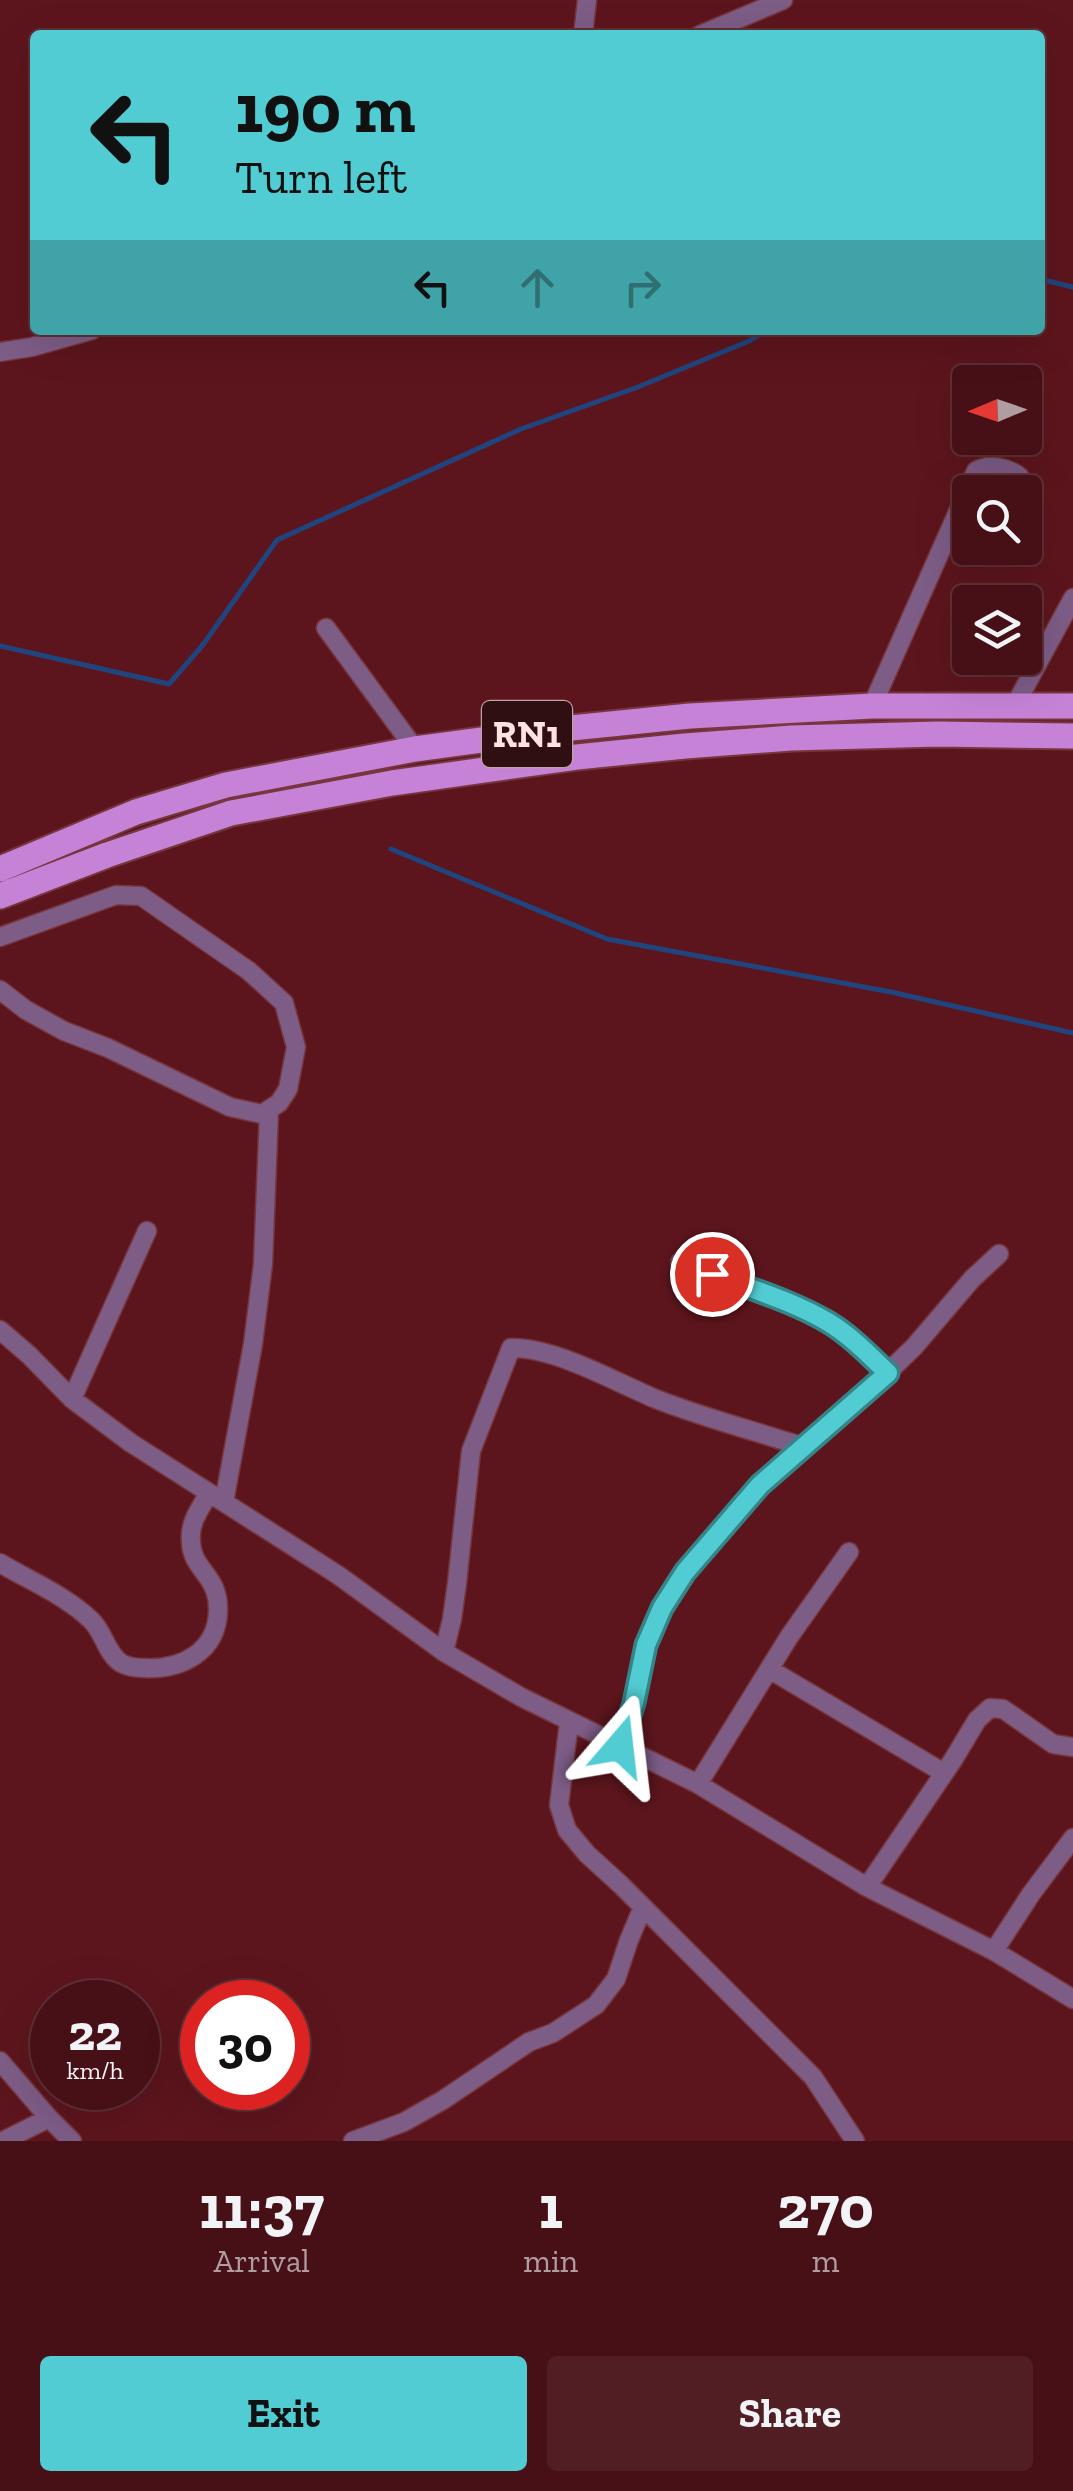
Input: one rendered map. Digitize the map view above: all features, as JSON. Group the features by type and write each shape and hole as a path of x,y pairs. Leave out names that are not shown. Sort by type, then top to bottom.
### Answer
{"main road":[{"name":"RN1","path":"0,869 136,812 226,785 416,749 670,718 872,706 1073,706"},
{"name":"RN1","path":"0,896 231,813 392,783 577,757 792,738 1073,736"}],"street":[{"path":"584,30 587,0"},
{"path":"712,30 783,0"},
{"path":"0,352 74,335"},
{"path":"974,475 986,467 1018,475"},
{"path":"872,706 952,525"},
{"path":"1014,707 1073,598"},
{"path":"326,628 416,749"},
{"path":"0,936 116,896 141,896 248,971 284,1002 296,1047 288,1090 269,1111 255,1114 230,1106 64,1031 0,990"},
{"path":"0,1563 60,1596 93,1621 114,1656 133,1668 180,1664 208,1645 217,1622 217,1592 194,1558 190,1538 193,1519 217,1497 253,1344 263,1264 269,1111"},
{"path":"72,1398 147,1230"},
{"path":"620,1746 646,1645 662,1608 685,1572 760,1485 888,1373 999,1254"},
{"path":"680,1262 796,1306 827,1322 888,1373"},
{"path":"0,1330 72,1398 131,1443 338,1575 444,1652 569,1722 698,1784 867,1888 994,1951 1073,1999"},
{"path":"444,1652 457,1583 471,1451 511,1348 529,1349 574,1364 660,1400 804,1447"},
{"path":"698,1784 789,1637 850,1552"},
{"path":"769,1669 944,1773"},
{"path":"867,1888 977,1720 992,1707 1003,1709 1053,1744 1073,1748"},
{"path":"569,1722 559,1805 566,1830 813,2077 855,2141"},
{"path":"994,1951 1073,1838"},
{"path":"353,2141 404,2122 530,2042 553,2033 596,2006 616,1980 643,1907"},
{"path":"0,2061 72,2141"},
{"path":"3,2141 49,2118"}],"waterway":[{"path":"1045,280 1073,287"},
{"path":"0,646 169,684 202,646 277,540 521,429 638,387 759,335"},
{"path":"391,849 607,939 891,992 1073,1033"}],"route":[{"path":"620,1746 646,1645 662,1608 685,1572 760,1485 888,1373 827,1322 712,1274"}]}
